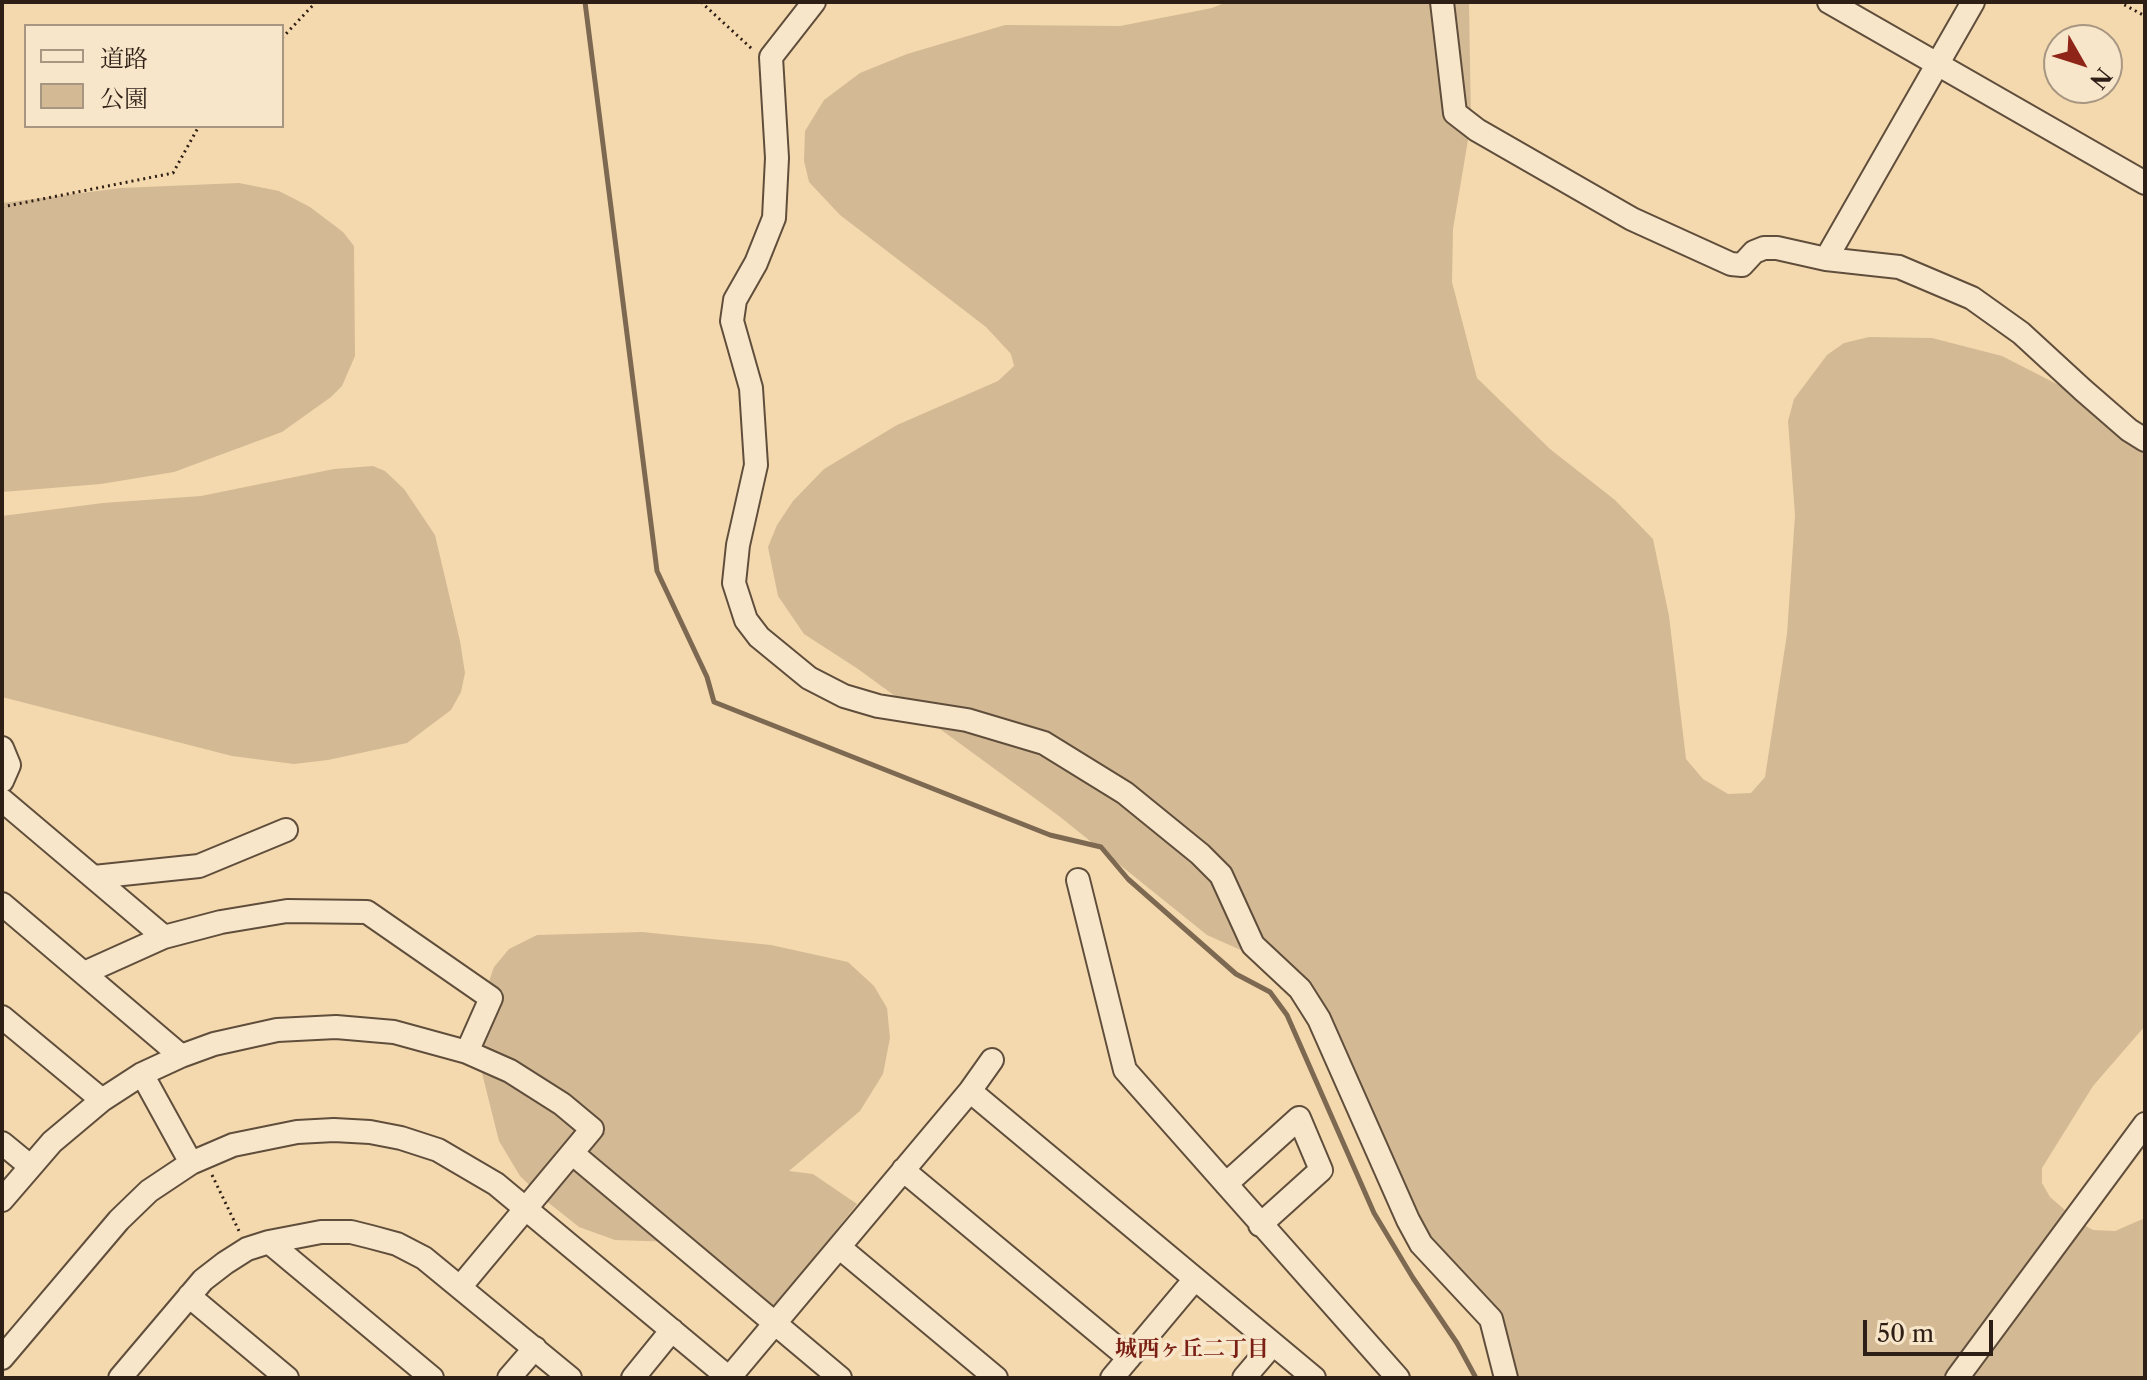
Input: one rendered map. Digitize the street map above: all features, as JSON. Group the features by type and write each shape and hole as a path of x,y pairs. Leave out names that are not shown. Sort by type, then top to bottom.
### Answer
{"street":[{"path":"814,2 771,57 777,158 774,218 756,263 735,300 732,321 751,388 756,465 738,545 734,583 746,620 759,637 809,678 844,696 878,706 967,720 1044,743 1125,793 1200,854 1221,875 1253,945 1300,989 1319,1019 1421,1244 1491,1319 1506,1378"},
{"path":"1442,2 1455,113 1477,130 1632,219 1731,264 1742,265 1754,252 1777,248 1826,259 1899,267 1972,298 2021,333 2094,400 2145,440"},
{"path":"1829,2 2145,183"},
{"path":"1826,259 1973,2"},
{"path":"2,748 9,765 2,781"},
{"path":"2,800 164,937"},
{"path":"94,877 199,866 286,830"},
{"path":"1078,880 1125,1070 1398,1378"},
{"path":"2,904 181,1056"},
{"path":"84,973 164,937 221,922 287,911 367,912 491,998 467,1052"},
{"path":"2,1017 102,1100"},
{"path":"2,1200 52,1142 102,1100 142,1074 181,1056 214,1044 277,1030 336,1027 394,1032 467,1052 510,1071 562,1104 592,1129 461,1286"},
{"path":"2,1358 119,1220 149,1191 197,1160 233,1145 297,1132 370,1132 438,1150 496,1184 729,1378 970,1091 992,1060"},
{"path":"142,1074 197,1160"},
{"path":"970,1091 1314,1378"},
{"path":"1226,1184 1299,1118 1321,1170 1260,1225"},
{"path":"1957,1378 2145,1124"},
{"path":"2,1143 30,1166"},
{"path":"572,1153 840,1378"},
{"path":"903,1170 1129,1358"},
{"path":"129,1375 203,1280 247,1249 321,1232 351,1232 397,1244 424,1258 570,1378"},
{"path":"269,1242 432,1378"},
{"path":"839,1247 996,1378"},
{"path":"1112,1378 1195,1279"},
{"path":"189,1296 287,1378"},
{"path":"633,1378 672,1330"},
{"path":"1244,1378 1273,1344"},
{"path":"509,1378 535,1348"}],"path":[{"path":"284,36 316,2"},
{"path":"701,2 752,49 771,57"},
{"path":"2119,2 2145,16"},
{"path":"2,207 173,173 198,128"},
{"path":"197,1160 247,1249"}],"green space":[{"path":"1227,2 1469,2 1471,122 1453,229 1452,282 1477,378 1550,449 1615,500 1653,539 1669,616 1686,759 1703,779 1728,794 1751,793 1765,777 1787,634 1795,515 1788,421 1794,399 1827,355 1844,343 1869,337 1932,338 2002,356 2145,429 2145,1026 2093,1086 2042,1168 2042,1183 2050,1197 2093,1230 2115,1231 2145,1218 2145,1378 1510,1378 1482,1301 1404,1202 1281,968 1207,935 1059,816 858,669 804,634 778,596 768,547 777,525 793,501 824,469 897,425 998,381 1014,366 1011,354 986,327 840,215 809,182 804,161 805,131 824,100 860,73 907,54 1005,25 1120,26 1212,8"},
{"path":"239,183 279,191 310,207 343,232 354,246 355,356 342,386 282,432 174,472 101,484 2,492 2,203 121,188"},
{"path":"373,466 385,471 404,489 435,535 465,673 461,692 451,710 407,743 294,764 232,756 2,697 2,516 103,503 201,496 334,469"},
{"path":"642,932 771,945 848,962 874,986 887,1008 890,1038 883,1074 860,1111 789,1171 813,1174 857,1204 776,1306 770,1308 690,1237 676,1242 615,1240 579,1227 520,1176 499,1141 479,1061 487,987 494,967 509,949 537,935"}],"waterway":[{"path":"585,2 657,571 707,677 714,702 1050,835 1101,847 1128,879 1236,974 1270,992 1287,1015 1374,1213 1476,1378"}],"district":[{"name":"城西ヶ丘二丁目","path":"1192,1350"}]}
